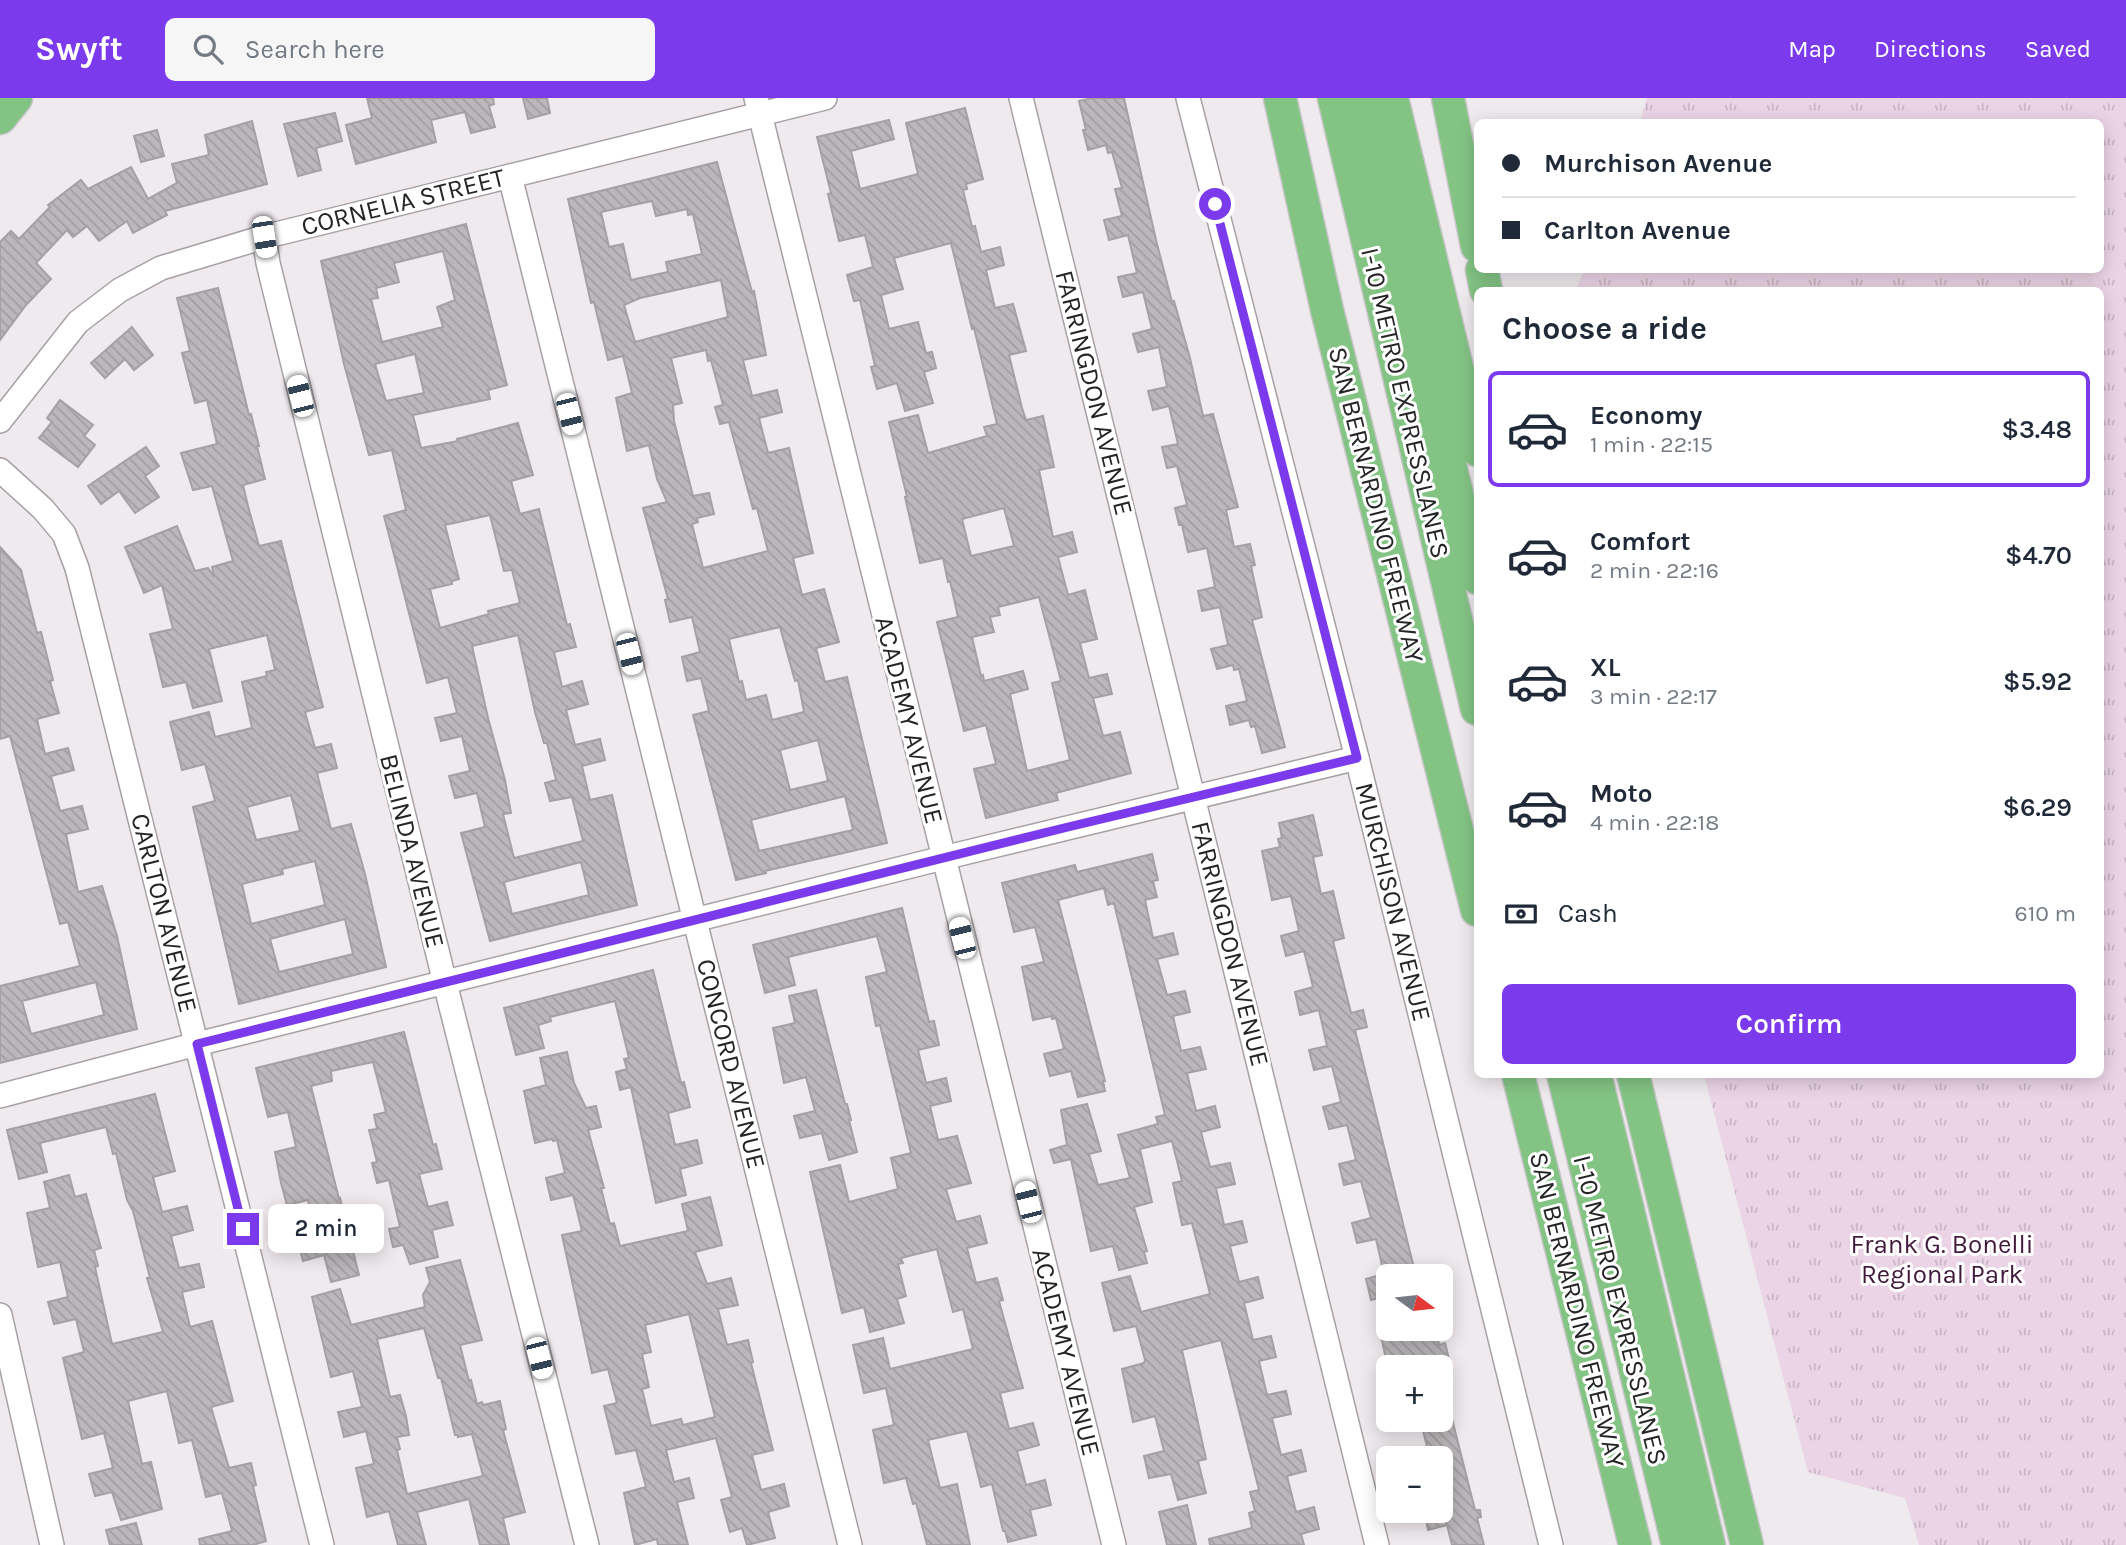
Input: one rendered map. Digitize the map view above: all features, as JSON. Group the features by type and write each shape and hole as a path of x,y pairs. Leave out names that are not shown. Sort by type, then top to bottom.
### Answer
{"highway":[{"path":"0,118 16,98"},
{"name":"SAN BERNARDINO FREEWAY","path":"1280,98 1327,310 1474,898"},
{"name":"I-10 METRO EXPRESSLANES","path":"1334,98 1474,696"},
{"name":"I-10 METRO EXPRESSLANES","path":"1363,98 1474,565"},
{"path":"1392,98 1474,438"},
{"path":"1448,98 1474,231"},
{"name":"SAN BERNARDINO FREEWAY","path":"1519,1078 1635,1545"},
{"name":"I-10 METRO EXPRESSLANES","path":"1564,1078 1678,1545"},
{"name":"I-10 METRO EXPRESSLANES","path":"1596,1078 1709,1545"},
{"path":"1634,1078 1747,1545"}],"street":[{"name":"CORNELIA STREET","path":"0,421 78,322 120,290 161,268 264,237 510,176 758,106 825,98"},
{"name":"FARRINGDON AVENUE","path":"1021,98 1377,1545"},
{"name":"MURCHISON AVENUE","path":"1188,98 1357,758 1552,1545"},
{"name":"ACADEMY AVENUE","path":"758,106 1114,1545"},
{"name":"CONCORD AVENUE","path":"510,176 850,1545"},
{"name":"BELINDA AVENUE","path":"264,237 268,263 445,983 587,1545"},
{"name":"CARLTON AVENUE","path":"0,470 50,517 64,534 77,568 322,1545"},
{"path":"0,1096 197,1044 943,858 1357,758"},
{"path":"0,1315 52,1545"}],"green space":[{"name":"Frank G. Bonelli Regional Park","path":"1647,98 2126,98 2126,1545 1919,1545 1905,1498 1808,1472 1705,1078 2104,1078 2104,287 1577,287 1583,273 2104,273 2104,119 1641,119"}],"building":[{"path":"367,98 493,98 494,104 489,106 495,127 471,133 465,112 431,120 436,142 356,164 346,125 372,118"},
{"path":"523,98 547,98 550,113 528,119"},
{"path":"1092,98 1124,98 1156,240 1190,358 1203,416 1213,414 1238,507 1226,510 1234,547 1250,544 1255,565 1251,566 1262,617 1252,620 1285,747 1262,753 1255,726 1251,727 1249,720 1230,725 1226,706 1247,701 1239,669 1234,670 1233,665 1217,669 1211,649 1228,645 1220,607 1202,611 1198,591 1215,587 1207,548 1188,552 1182,525 1179,525 1175,508 1187,505 1177,466 1167,468 1162,447 1178,444 1169,406 1153,410 1148,391 1167,387 1159,347 1138,352 1133,334 1152,329 1143,292 1123,297 1118,277 1137,273 1128,235 1109,240 1104,220 1122,216 1115,189 1122,188 1112,152 1108,153 1106,145 1088,150 1079,101"},
{"path":"965,108 983,179 966,184 967,189 963,190 972,227 975,226 981,252 1000,247 1004,265 986,270 995,308 1013,304 1026,351 1009,355 1022,408 1026,420 1043,416 1054,467 1039,470 1053,537 1072,532 1077,552 1058,557 1068,595 1085,590 1097,639 1080,643 1089,678 1107,674 1112,694 1093,698 1103,736 1120,732 1131,773 1056,793 1058,800 986,818 974,769 996,764 986,725 964,731 937,622 958,617 950,581 948,582 943,558 920,563 889,422 918,415 928,453 987,436 984,427 997,424 974,328 972,329 951,243 894,258 903,289 881,295 889,329 918,322 926,353 932,352 936,368 924,372 933,403 905,411 897,383 877,389 871,367 875,366 860,300 854,301 847,275 873,267 865,235 839,241 828,194 831,193 817,137 889,120 894,139 851,151 860,189 918,174 906,123","holes":["1004,508 1014,546 971,556 962,519","1039,597 1061,681 1052,683 1070,760 1027,771 1010,694 1028,689 1023,671 984,681 972,637 994,632 990,617 1000,615 998,607"]},
{"path":"335,113 342,141 316,148 321,170 298,176 284,124"},
{"path":"252,121 267,184 165,211 167,215 133,233 127,221 99,241 87,226 73,237 67,230 36,263 51,279 26,305 0,340 0,242 11,231 19,239 50,207 48,205 81,180 88,189 131,167 148,199 177,183 172,164 209,155 205,135"},
{"path":"157,130 164,156 141,162 134,136"},
{"path":"717,162 752,292 754,291 766,355 743,360 752,396 777,390 782,412 759,418 768,453 789,448 813,553 793,558 802,595 824,589 839,642 816,648 825,682 847,677 887,843 736,880 693,715 709,711 701,678 687,681 682,657 700,652 692,617 670,622 665,600 668,599 643,508 667,502 657,479 649,445 627,451 616,398 632,393 623,356 608,360 594,302 591,303 568,199","holes":["652,201 656,216 687,209 688,215 693,214 702,254 666,262 668,272 631,280 623,244 609,247 601,212","721,280 728,317 635,342 624,305 640,298","706,350 723,405 715,407 720,424 729,422 753,509 757,508 768,551 703,568 692,524 698,522 697,518 714,514 709,493 693,496 674,421 673,405 682,403 671,358","780,627 795,681 798,680 804,712 772,720 766,695 746,700 729,639","818,740 828,781 790,790 780,750","845,796 853,830 759,851 751,820"]},
{"path":"466,224 507,385 488,390 490,399 413,415 421,448 458,441 457,439 518,423 533,475 511,481 520,514 539,509 567,625 570,624 576,647 554,652 562,687 582,681 588,704 566,710 575,745 600,739 605,760 582,766 590,800 612,795 637,905 490,941 461,833 485,827 477,793 455,798 449,776 470,771 462,736 441,741 435,718 457,713 448,677 427,683 384,516 406,510 392,450 369,455 344,364 321,261","holes":["443,251 455,300 437,307 443,327 382,342 371,299 378,298 376,288 399,282 394,263","415,354 424,393 386,401 375,364","490,515 504,571 512,570 520,603 440,628 430,589 452,584 452,581 459,579 445,525","518,635 535,712 544,743 547,743 556,780 545,783 550,801 572,797 583,841 514,858 503,814 511,813 505,780 472,646","581,862 589,895 512,914 504,882"]},
{"path":"218,288 265,479 243,485 248,506 259,546 281,541 323,707 305,712 315,748 331,744 337,768 317,773 331,829 351,824 386,967 239,1004 193,807 215,801 205,764 182,770 170,722 209,712 215,737 252,728 242,682 267,676 266,672 275,670 267,635 209,649 222,701 193,708 186,682 163,687 150,634 173,629 162,585 144,593 125,547 177,526 195,571 208,568 214,577 212,567 233,561 212,486 193,490 181,453 217,444 207,400 195,403 182,353 190,351 177,298","holes":["291,795 300,831 256,840 247,807","315,861 325,905 251,924 242,884 283,874 282,869","345,919 353,954 279,972 270,939"]},
{"path":"132,327 153,355 134,370 125,359 105,378 91,363"},
{"path":"60,400 93,425 84,436 95,445 78,467 39,438 52,422 47,418"},
{"path":"146,447 159,466 145,476 159,497 135,513 119,491 101,504 88,486"},
{"path":"0,547 21,570 37,633 41,632 53,680 50,681 59,713 37,719 45,754 68,748 74,770 51,776 60,811 82,806 88,829 66,834 78,892 102,886 117,936 137,1029 0,1063 0,986 80,966 68,922 60,924 10,736 0,739","holes":["96,982 104,1015 31,1034 22,1001"]},
{"path":"1313,815 1322,855 1313,857 1321,894 1333,891 1344,938 1333,941 1351,1013 1363,1010 1367,1027 1355,1030 1413,1264 1382,1264 1376,1239 1357,1243 1352,1223 1371,1218 1361,1181 1344,1185 1339,1164 1356,1160 1347,1125 1329,1129 1323,1107 1341,1102 1332,1066 1314,1070 1309,1050 1327,1046 1319,1010 1300,1015 1295,992 1313,987 1304,951 1286,956 1281,936 1299,931 1291,896 1272,900 1262,851 1280,847 1278,839 1282,838 1279,823"},
{"path":"1152,854 1158,880 1153,881 1157,897 1145,900 1153,938 1173,933 1178,954 1157,959 1167,995 1185,991 1190,1012 1173,1016 1181,1051 1200,1047 1206,1069 1187,1073 1196,1111 1215,1106 1220,1127 1201,1132 1210,1167 1230,1163 1235,1184 1216,1188 1224,1225 1242,1221 1247,1242 1230,1246 1239,1282 1258,1277 1263,1298 1244,1303 1253,1340 1271,1336 1276,1357 1259,1361 1267,1395 1286,1391 1291,1414 1272,1418 1281,1455 1301,1450 1306,1471 1287,1476 1296,1512 1314,1507 1319,1529 1301,1534 1304,1545 1210,1545 1209,1539 1252,1528 1249,1513 1255,1511 1250,1492 1259,1490 1221,1340 1182,1350 1206,1459 1198,1461 1206,1493 1178,1500 1171,1474 1149,1478 1144,1456 1164,1451 1155,1416 1133,1422 1122,1369 1144,1363 1145,1360 1136,1326 1114,1331 1102,1283 1130,1276 1141,1312 1210,1294 1192,1223 1182,1225 1173,1183 1182,1181 1172,1141 1140,1149 1152,1202 1134,1207 1147,1251 1144,1252 1147,1263 1119,1270 1113,1246 1091,1251 1071,1159 1054,1163 1050,1150 1067,1145 1061,1110 1087,1104 1101,1151 1089,1154 1098,1185 1130,1178 1118,1135 1158,1124 1156,1117 1165,1115 1114,903 1108,905 1104,888 1058,900 1105,1081 1105,1091 1078,1097 1071,1071 1050,1076 1044,1054 1064,1049 1056,1018 1052,1019 1052,1016 1033,1020 1022,967 1044,962 1035,927 1014,932 1002,883 1075,865 1077,872"},
{"path":"902,908 929,1022 934,1021 939,1045 918,1050 926,1083 946,1078 951,1101 930,1106 938,1140 957,1136 971,1183 946,1189 956,1222 980,1216 987,1243 967,1248 976,1283 997,1278 1003,1300 999,1301 1023,1388 1000,1393 1009,1429 1033,1423 1039,1445 1017,1451 1026,1485 1045,1480 1051,1505 1030,1510 1036,1535 1008,1542 992,1484 981,1487 967,1431 928,1440 940,1488 957,1484 970,1545 927,1545 906,1478 884,1483 873,1430 894,1425 886,1388 864,1393 853,1345 883,1338 890,1369 973,1349 963,1309 953,1312 937,1249 901,1258 903,1263 898,1264 906,1296 897,1299 904,1323 870,1332 864,1307 842,1313 810,1172 840,1165 849,1202 898,1189 891,1158 911,1153 880,1025 876,1026 866,977 887,972 877,936 788,957 795,985 765,993 753,945"},
{"path":"653,970 681,1083 684,1082 690,1107 668,1113 675,1145 697,1140 702,1163 680,1169 686,1195 656,1203 631,1087 620,1090 616,1072 627,1069 624,1059 629,1058 615,1001 550,1017 551,1021 538,1025 544,1048 516,1055 504,1008"},
{"path":"816,990 857,1152 829,1160 822,1133 800,1138 794,1116 815,1111 806,1077 784,1083 773,1028 795,1023 789,996"},
{"path":"404,1032 433,1145 436,1144 442,1169 419,1174 428,1207 447,1202 453,1225 432,1230 438,1257 410,1264 403,1245 393,1247 389,1229 400,1227 389,1180 377,1183 372,1163 377,1162 369,1130 377,1129 374,1115 386,1112 373,1062 331,1071 332,1081 311,1086 339,1199 349,1226 359,1275 331,1282 324,1255 303,1261 297,1238 316,1233 308,1200 287,1205 275,1152 296,1147 288,1112 268,1117 256,1068"},
{"path":"567,1052 574,1083 586,1108 596,1106 601,1127 588,1130 604,1188 601,1188 610,1224 614,1223 620,1246 688,1231 682,1204 710,1197 722,1245 695,1252 707,1284 731,1278 738,1305 718,1309 727,1345 748,1340 753,1362 751,1363 773,1450 752,1455 761,1490 784,1484 789,1506 768,1512 775,1538 747,1545 742,1528 730,1532 721,1500 732,1497 716,1438 666,1450 674,1482 689,1478 694,1498 677,1502 688,1545 658,1545 657,1539 635,1545 624,1493 646,1487 636,1450 616,1454 604,1406 617,1403 608,1369 592,1373 562,1235 582,1231 573,1195 551,1200 546,1178 565,1173 557,1140 535,1143 524,1091 546,1085 540,1058","holes":["689,1314 715,1417 683,1425 681,1419 651,1426 642,1389 649,1387 642,1354 651,1352 645,1325"]},
{"path":"155,1094 175,1171 153,1177 162,1212 187,1206 193,1230 171,1236 179,1268 199,1264 204,1287 182,1292 190,1327 212,1321 233,1401 211,1407 229,1468 251,1463 256,1485 253,1486 266,1541 253,1545 200,1545 199,1539 232,1531 222,1493 206,1497 192,1440 179,1443 167,1391 128,1401 142,1464 151,1462 162,1509 121,1520 112,1492 95,1496 89,1474 113,1468 104,1433 82,1439 63,1358 84,1352 76,1319 54,1324 48,1302 68,1297 60,1262 38,1267 27,1213 50,1208 44,1182 69,1175 75,1197 86,1194 101,1248 94,1250 98,1266 95,1267 112,1344 163,1332 147,1278 150,1278 133,1211 127,1200 116,1153 113,1154 106,1127 40,1143 47,1172 19,1179 7,1130"},
{"path":"460,1260 482,1340 460,1345 469,1381 471,1380 477,1404 500,1401 506,1429 503,1430 525,1512 503,1518 509,1545 480,1545 469,1499 417,1512 426,1545 398,1545 389,1511 367,1517 356,1468 374,1464 366,1431 344,1437 338,1412 362,1407 353,1371 331,1377 312,1297 340,1289 351,1325 425,1307 423,1295 430,1282 426,1268","holes":["424,1328 438,1378 441,1378 455,1435 458,1437 472,1434 483,1476 407,1494 397,1450 400,1449 397,1437 409,1435 406,1416 400,1395 390,1397 377,1339"]},
{"path":"1376,1276 1376,1299 1371,1300 1366,1279"},
{"path":"1382,1341 1438,1341 1439,1345 1445,1343 1448,1355 1404,1355 1385,1355"},
{"path":"1453,1423 1475,1510 1480,1510 1481,1517 1477,1518 1484,1545 1452,1545 1447,1525 1428,1530 1427,1523 1453,1523 1453,1446 1427,1446 1423,1432 1453,1432"},
{"path":"1187,1505 1196,1545 1167,1545 1159,1512"},
{"path":"136,1523 142,1545 110,1545 106,1530"}],"route":[{"path":"243,1229 197,1044 1068,827 1357,758 1215,204"}]}
